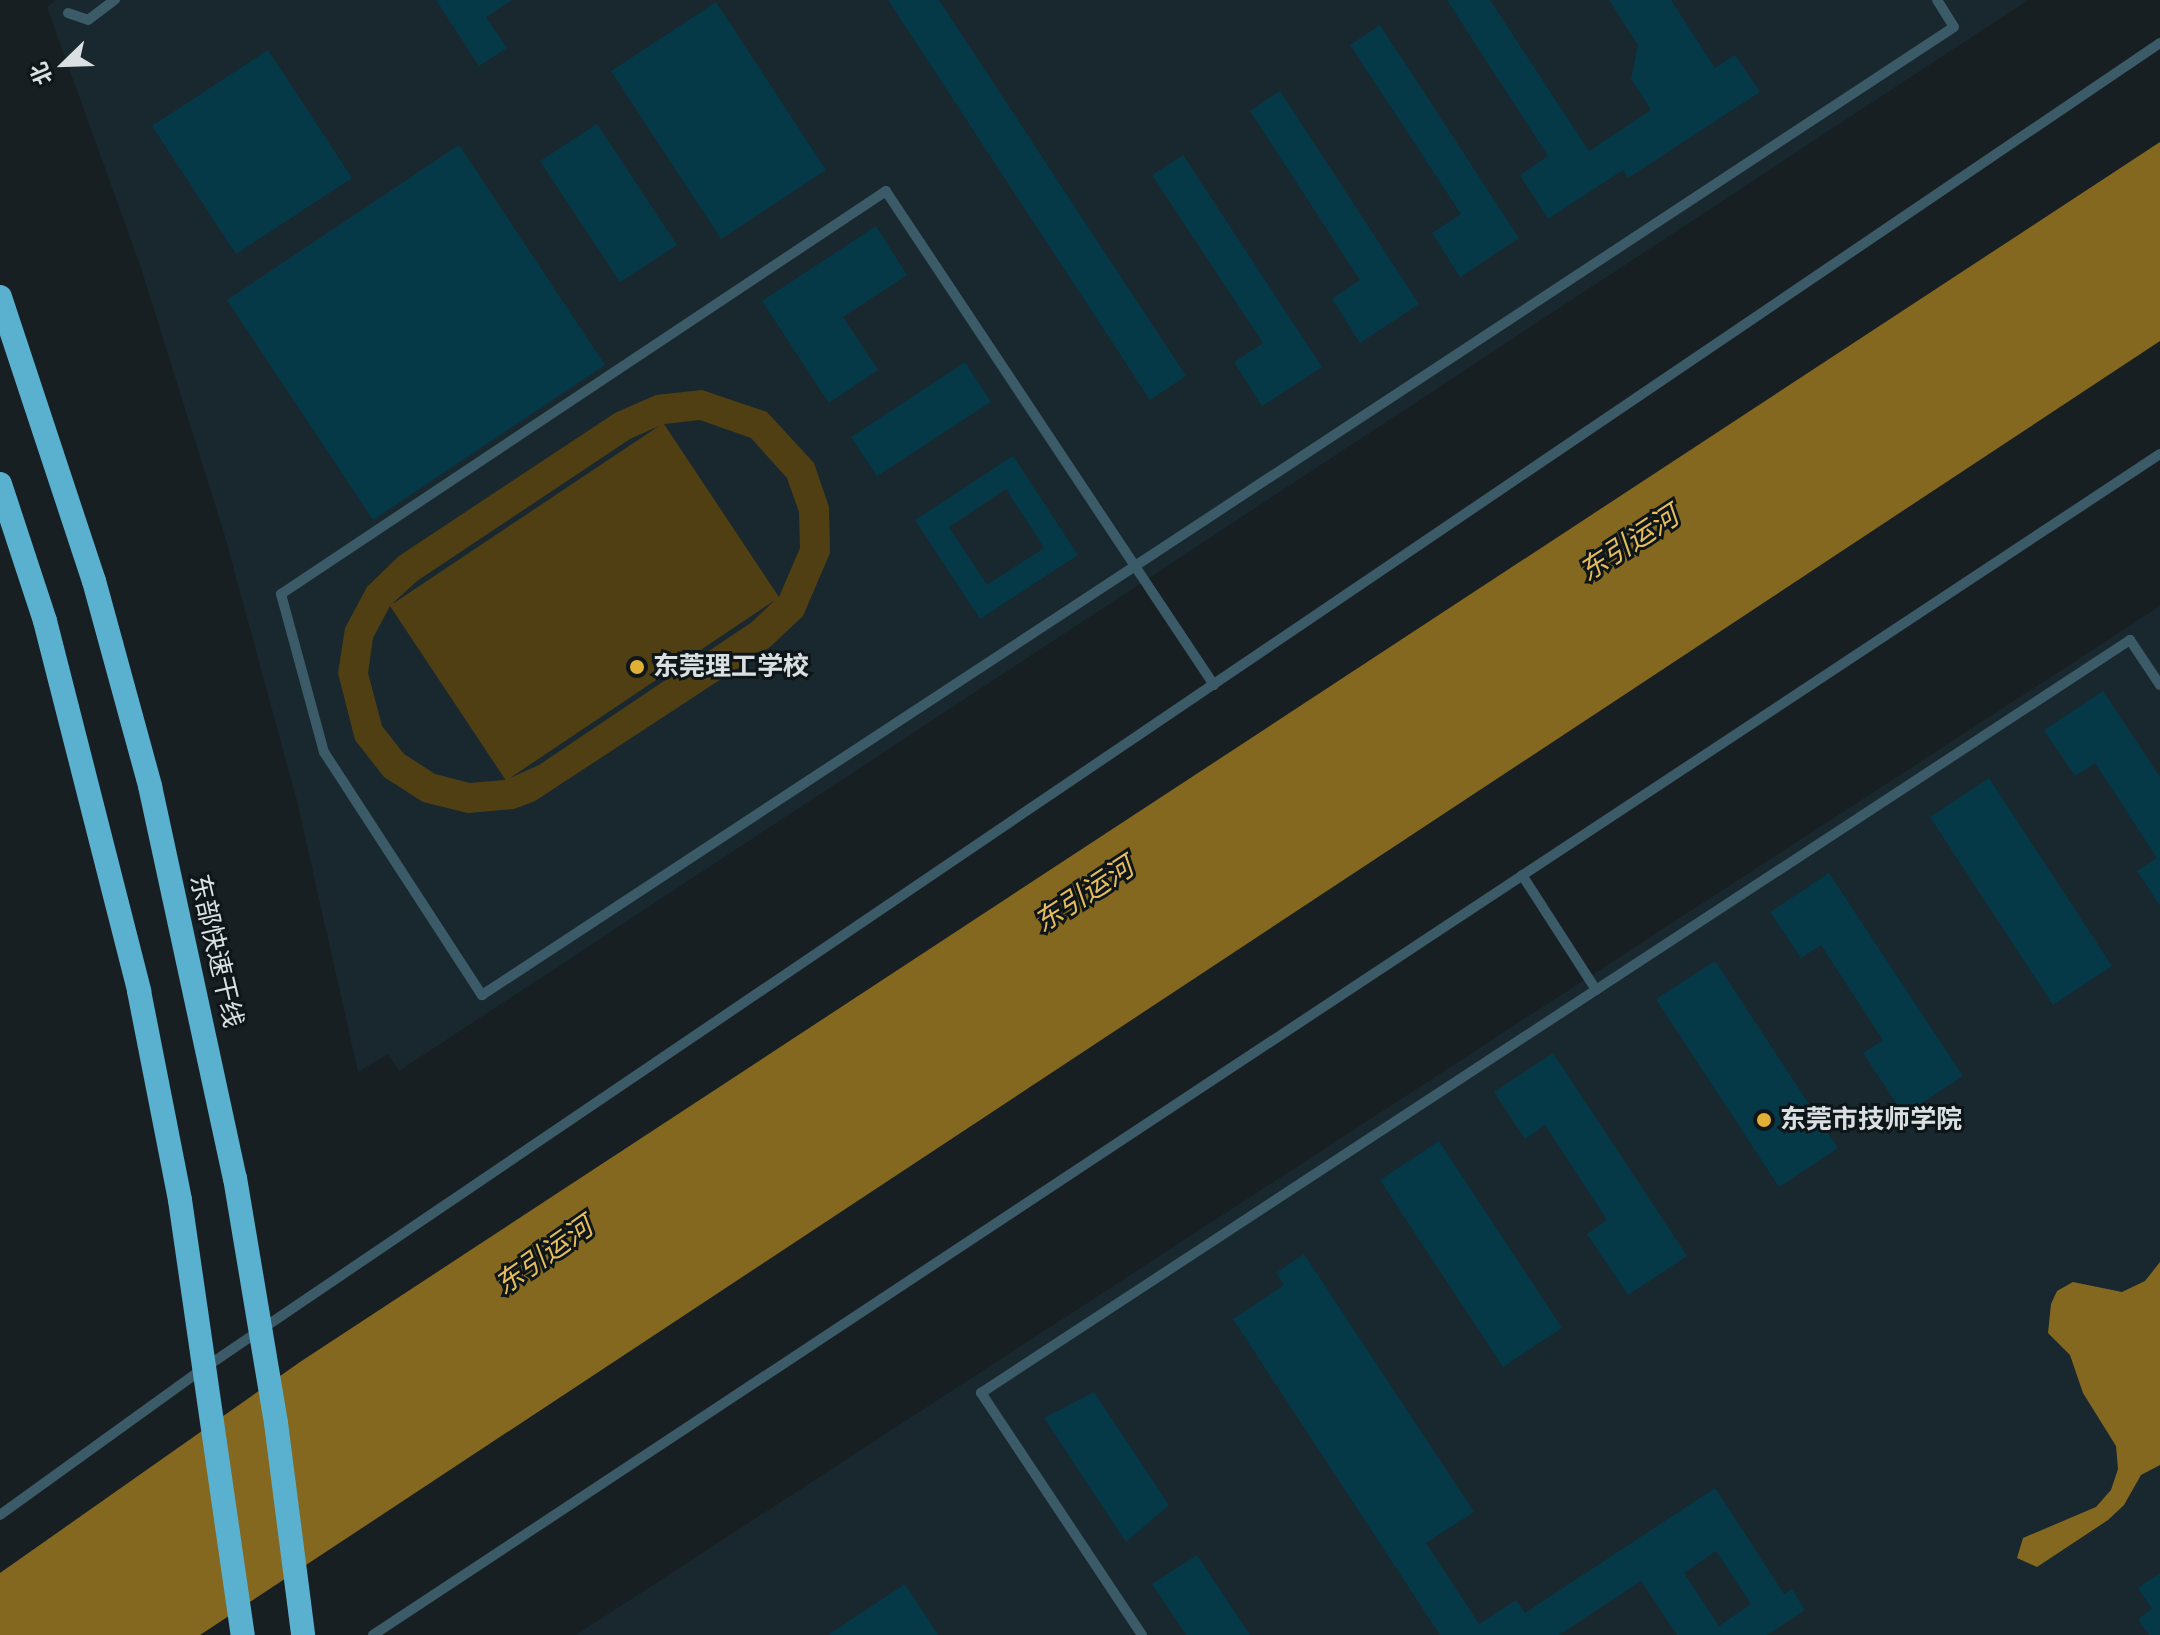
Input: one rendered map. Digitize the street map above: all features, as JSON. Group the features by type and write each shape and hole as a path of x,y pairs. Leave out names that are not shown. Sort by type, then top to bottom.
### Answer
{"highway":[{"name":"东部快速干线","path":"0,297 94,581 150,786 235,1178 276,1423 303,1635"},
{"path":"0,484 45,621 135,976 180,1200 243,1635"}],"lane":[{"path":"68,13 88,20 115,0"},
{"path":"1214,685 1135,566 886,191 281,594 324,752 482,995 1135,566 1954,27 1937,0"},
{"path":"0,1515 197,1373 2160,43"},
{"path":"373,1635 2160,454"},
{"path":"1142,1635 981,1393 2130,640 2160,685"},
{"path":"1522,875 1596,990"}],"shaded area":[{"name":"东莞理工学校","path":"56,0 2028,0 399,1071 388,1054 358,1072 297,801 224,533 141,268 47,7"},
{"path":"702,390 767,412 814,463 829,507 830,553 803,616 770,647 535,801 514,809 468,813 423,802 384,777 355,740 338,673 345,628 367,587 399,556 615,413 656,395","holes":["700,420 751,438 787,478 799,512 800,548 779,597 664,424","659,426 393,603 417,581 630,439","775,600 752,622 539,765 510,778","390,606 505,780 470,783 435,774 404,754 382,726 368,673 373,638"]},
{"name":"东莞市技师学院","path":"2160,606 2160,1635 576,1635"}],"water":[{"name":"东引运河","path":"2160,142 2160,341 200,1635 0,1635 0,1573 300,1362"},
{"path":"2160,1262 2160,1465 2141,1475 2124,1505 2108,1520 2037,1567 2017,1558 2023,1538 2096,1507 2111,1490 2118,1469 2116,1446 2083,1393 2070,1355 2048,1333 2051,1304 2057,1291 2073,1282 2122,1292 2145,1281"}],"building":[{"path":"436,0 512,0 486,17 507,48 479,66"},
{"path":"888,0 939,0 1186,376 1150,400"},
{"path":"1447,0 1490,0 1589,151 1651,110 1631,79 1638,45 1609,0 1671,0 1715,68 1735,55 1760,92 1628,178 1623,170 1548,219 1520,175 1548,156"},
{"path":"716,2 826,170 721,239 611,71"},
{"path":"1380,25 1519,238 1460,277 1432,233 1461,214 1350,45"},
{"path":"268,50 352,178 236,254 152,126"},
{"path":"1280,91 1419,304 1360,343 1332,299 1360,280 1250,111"},
{"path":"597,124 677,245 620,282 540,161"},
{"path":"459,145 605,365 373,520 227,300"},
{"path":"1183,155 1322,367 1262,406 1234,362 1263,343 1152,175"},
{"path":"876,226 907,275 843,317 878,370 829,403 762,301"},
{"path":"965,362 991,402 877,476 851,437"},
{"path":"1013,456 1078,555 980,619 915,520","holes":["1006,489 1044,548 987,585 949,527"]},
{"path":"2103,691 2160,777 2160,906 2137,871 2157,858 2095,763 2075,776 2044,730"},
{"path":"1989,778 2112,966 2053,1005 1930,817"},
{"path":"1829,873 1963,1076 1904,1115 1863,1053 1883,1040 1821,945 1801,958 1770,912"},
{"path":"1715,961 1838,1148 1779,1187 1656,999"},
{"path":"1553,1053 1687,1256 1628,1295 1587,1234 1607,1220 1545,1125 1525,1139 1494,1092"},
{"path":"1439,1141 1562,1328 1503,1367 1380,1180"},
{"path":"1304,1254 1474,1512 1426,1543 1479,1624 1516,1600 1525,1613 1715,1488 1784,1594 1792,1589 1805,1610 1767,1635 1677,1635 1641,1581 1559,1635 1440,1635 1233,1319 1284,1285 1276,1273","holes":["1716,1551 1751,1604 1719,1626 1684,1573"]},
{"path":"1094,1392 1169,1505 1126,1542 1044,1418"},
{"path":"1197,1555 1250,1635 1186,1635 1152,1584"},
{"path":"2160,1573 2160,1635 2149,1635 2138,1619 2152,1609 2138,1588"},
{"path":"905,1584 938,1635 828,1635"}],"place":[{"name":"东莞理工学校","path":"637,667"},
{"name":"东莞市技师学院","path":"1764,1120"}]}
